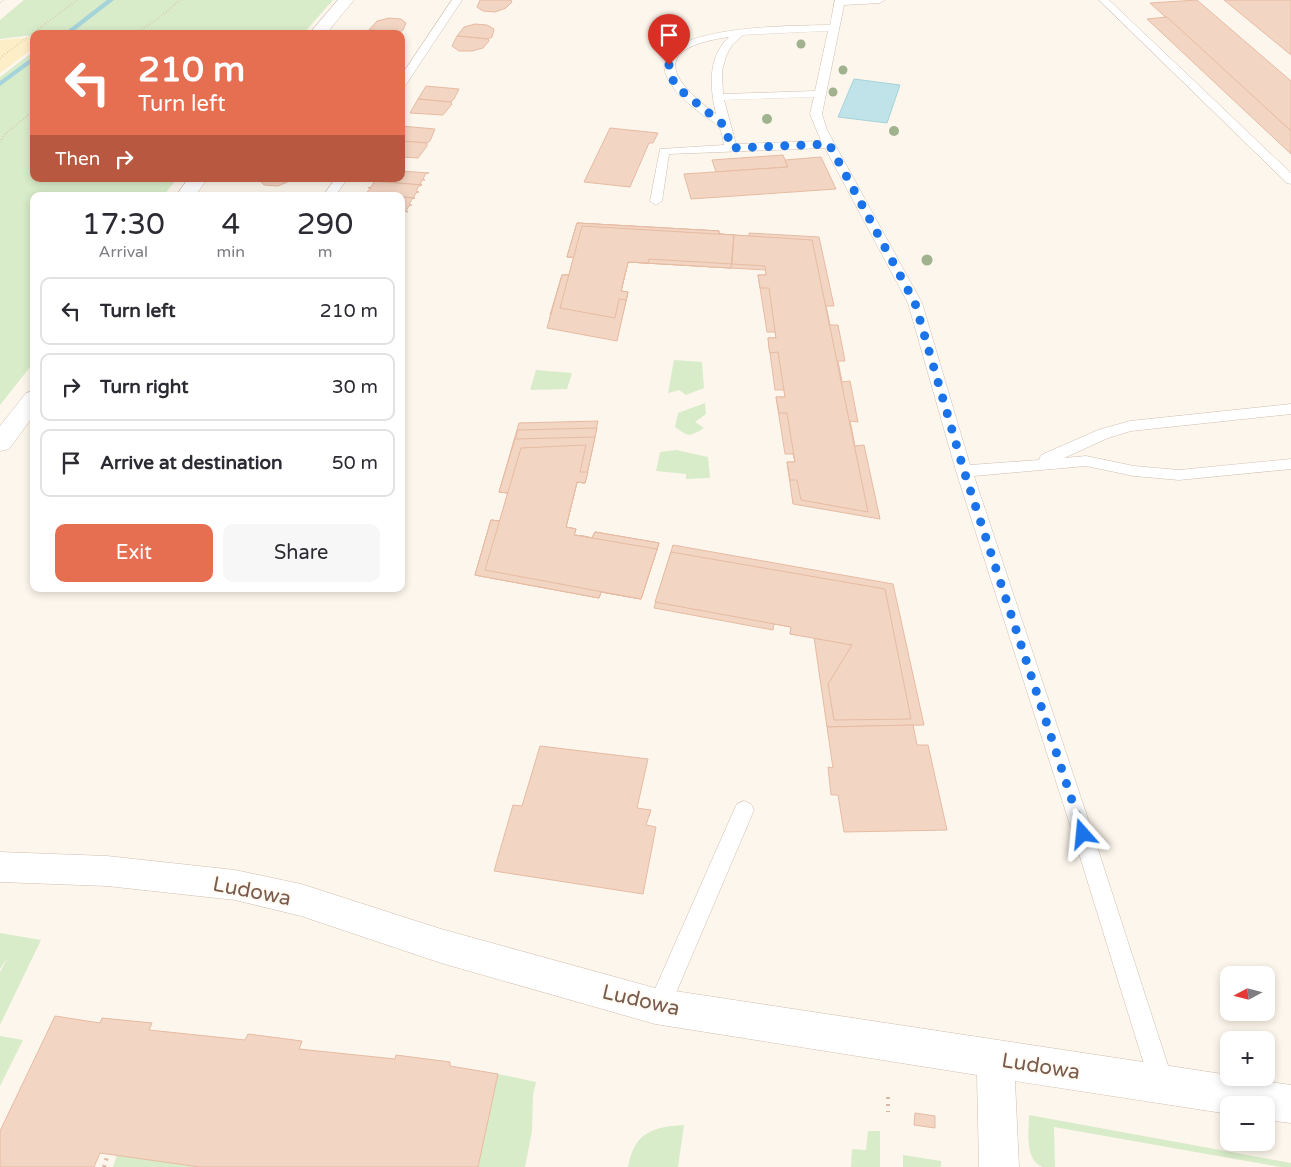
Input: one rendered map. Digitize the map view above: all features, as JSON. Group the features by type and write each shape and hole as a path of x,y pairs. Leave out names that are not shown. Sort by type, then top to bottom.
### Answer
{"street":[{"path":"320,30 346,0"},
{"path":"188,192 196,182"},
{"path":"0,442 30,403"},
{"name":"Ludowa","path":"0,867 107,871 235,885 301,900 441,946 659,1006 1291,1104"},
{"path":"995,1059 999,1167"}],"lane":[{"path":"405,78 457,0"},
{"path":"880,0 840,1 816,114 829,144 915,303 964,471 1086,843 1162,1084"},
{"path":"1104,0 1291,180"},
{"path":"725,126 684,93 672,79 669,65 671,57 677,49 711,36 741,32 834,28"},
{"path":"731,148 716,98 717,65 730,40 741,32"},
{"path":"405,66 413,66"},
{"path":"716,98 820,94"},
{"path":"656,201 664,151 829,144"},
{"path":"1033,465 1103,434 1130,426 1291,409"},
{"path":"964,471 1086,461 1134,471 1179,475 1291,464"},
{"path":"659,1006 744,810"}],"path":[{"path":"0,2 4,0"},
{"path":"37,30 77,0"},
{"path":"140,30 159,18 180,0"},
{"path":"0,58 30,35"},
{"path":"0,142 4,135 30,113"},
{"path":"888,1097 888,1112"},
{"path":"104,1167 108,1154"}],"green space":[{"path":"24,0 333,0 307,30 30,30 30,35 0,39 0,20"},
{"path":"30,54 30,182 175,182 166,192 30,192 30,367 0,405 0,77"},
{"path":"674,360 702,362 704,388 686,395 679,390 668,393"},
{"path":"536,370 572,373 567,389 530,390"},
{"path":"705,403 706,414 695,422 704,428 689,435 675,427 678,413"},
{"path":"676,450 708,457 710,478 686,479 686,474 656,471 660,452"},
{"path":"0,933 41,940 0,1025 0,972 8,957 0,969"},
{"path":"0,1036 23,1040 0,1086"},
{"path":"498,1074 536,1082 533,1095 532,1131 525,1167 478,1167"},
{"path":"1029,1115 1291,1163 1291,1167 1281,1167 1054,1127 1055,1167 1043,1167 1037,1164 1030,1152 1028,1136"},
{"path":"684,1125 678,1167 628,1167 631,1155 640,1139 654,1130 663,1127"},
{"path":"868,1131 880,1131 880,1167 851,1167 852,1149 866,1150"},
{"path":"117,1155 200,1167 113,1167"},
{"path":"903,1155 941,1161 941,1167 903,1167"}],"sand":[{"path":"30,37 30,51 0,73 0,40"}],"water":[{"path":"854,79 900,85 887,123 838,117"}],"building":[{"path":"480,0 511,0 512,2 506,8 495,12 483,11 477,7"},
{"path":"1197,0 1291,81 1291,131 1150,3"},
{"path":"1224,0 1291,0 1291,55"},
{"path":"1167,17 1291,131 1291,154 1147,19"},
{"path":"389,18 401,19 406,23 403,30 369,30 377,21"},
{"path":"475,24 487,25 494,29 492,37 488,39 457,36 464,27"},
{"path":"457,36 488,39 489,41 483,48 472,51 459,51 452,46"},
{"path":"426,86 459,89 451,102 418,99"},
{"path":"418,99 451,102 452,104 443,115 410,113"},
{"path":"405,126 435,129 430,141 427,143 405,141"},
{"path":"610,128 658,133 653,143 649,143 630,187 584,182"},
{"path":"405,141 427,143 427,146 418,158 405,157"},
{"path":"783,155 788,167 716,172 712,160"},
{"path":"821,157 836,189 691,199 684,174 788,167 785,160"},
{"path":"405,171 429,173 426,173 423,179 425,180 422,180 420,185 384,182 405,182"},
{"path":"261,182 287,182 278,186 264,185"},
{"path":"374,182 422,185 419,186 416,191 419,192 413,198 405,197 405,192 367,192 371,188 368,188"},
{"path":"405,197 415,198 412,199 409,205 412,205 406,211 408,212 405,212"},
{"path":"577,223 719,231 719,234 734,235 731,268 628,262 621,291 628,292 620,326 550,315 562,275 569,275 574,257 567,257"},
{"path":"577,223 719,231 719,234 734,235 731,268 628,262 621,291 628,292 618,334 549,321 562,275 569,275 574,257 567,257"},
{"path":"577,223 719,231 719,234 734,235 731,268 628,262 621,291 628,292 617,341 547,328 562,275 569,275 574,257 567,257"},
{"path":"582,226 734,235 732,264 649,259 648,263 628,262 621,291 628,292 626,300 619,299 615,318 560,308"},
{"path":"749,233 819,237 834,306 826,306 830,325 838,325 845,361 838,361 842,382 850,381 858,422 850,421 855,446 864,445 880,519 793,504 787,462 795,462 793,454 785,454 776,397 785,397 784,390 775,390 768,338 776,338 775,332 767,332 758,275 766,275 766,270 731,268 734,235 749,236"},
{"path":"734,235 812,240 868,512 801,500 797,480 790,480 787,462 795,462 787,413 779,413 776,397 785,397 778,352 770,353 769,349 768,338 776,338 769,288 760,288 758,275 766,275 765,266 732,264"},
{"path":"598,421 585,483 577,482 566,527 576,529 574,535 592,538 595,532 659,543 641,599 601,592 599,598 475,575 491,520 500,521 508,493 499,492 519,423"},
{"path":"597,428 585,483 577,482 566,527 576,529 574,535 592,538 595,532 659,543 641,599 601,592 599,598 475,575 491,520 500,521 508,493 499,492 518,430"},
{"path":"595,437 585,483 577,482 566,527 576,529 574,535 592,538 595,532 659,543 641,599 601,592 599,598 475,575 491,520 500,521 508,493 499,492 515,439"},
{"path":"586,445 580,472 588,472 585,483 577,482 566,527 576,529 574,535 657,549 641,599 485,570 521,448"},
{"path":"673,545 893,584 924,725 827,727 814,637 790,634 791,627 774,624 773,630 654,608"},
{"path":"671,552 885,589 911,719 834,720 828,684 852,645 790,634 791,627 655,602"},
{"path":"913,725 917,745 928,745 947,830 844,832 838,795 831,795 828,767 833,768 827,727"},
{"path":"540,746 648,759 637,808 651,810 646,825 656,827 643,894 494,871 513,805 522,806"},
{"path":"55,1016 100,1023 102,1018 152,1023 149,1030 245,1040 248,1034 302,1041 299,1049 395,1059 396,1055 450,1062 450,1066 498,1074 478,1167 200,1167 100,1153 94,1167 0,1167 0,1131"},
{"path":"915,1113 935,1116 935,1128 914,1125"}],"waterway":[{"path":"71,30 111,0"},
{"path":"0,84 30,61"}],"route":[{"path":"669,65 672,79 684,93 725,126 731,148 829,144 915,303 964,471 1083,834"}]}
